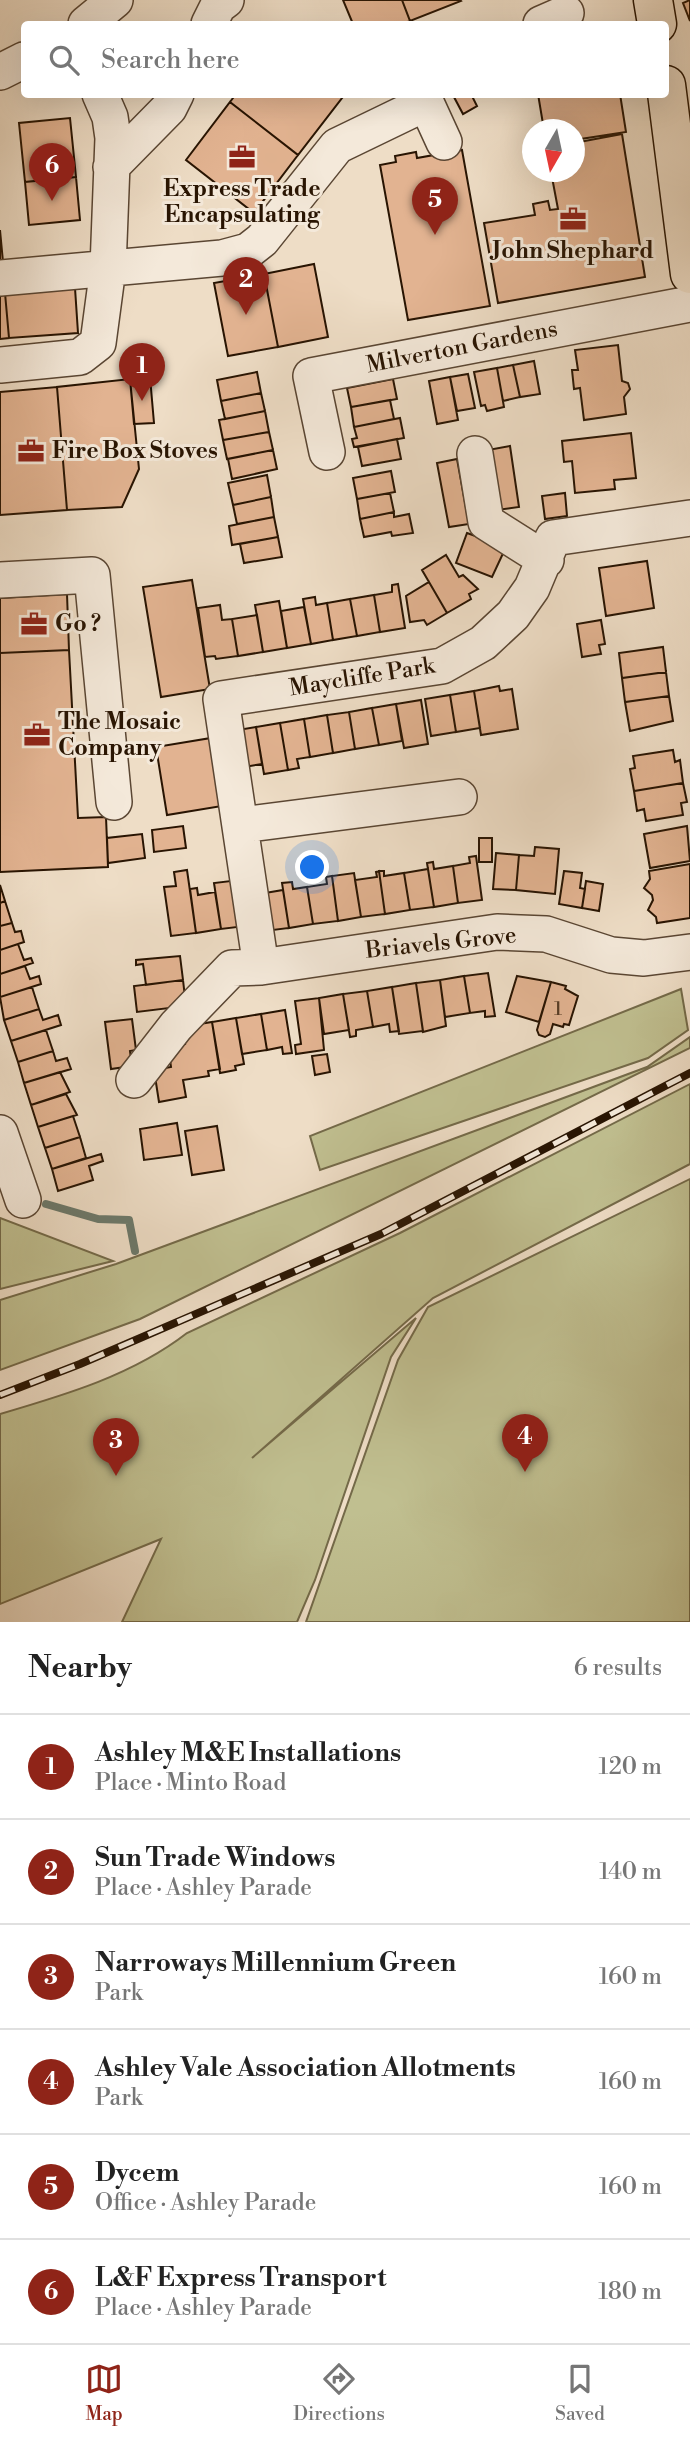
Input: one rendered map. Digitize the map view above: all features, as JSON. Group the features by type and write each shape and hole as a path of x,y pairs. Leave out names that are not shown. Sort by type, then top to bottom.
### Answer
{"main road":[{"path":"653,0 656,21"},
{"path":"669,98 682,165 690,274"}],"street":[{"path":"90,21 115,0"},
{"path":"210,21 218,6 226,0"},
{"path":"0,72 21,62"},
{"path":"0,365 80,357 93,349 99,339 108,268 113,126 102,98"},
{"path":"111,167 169,108 174,98"},
{"path":"0,278 222,258 248,251 262,240 327,155 337,146 424,99 444,142"},
{"name":"Milverton Gardens","path":"327,452 311,376 690,304"},
{"path":"475,454 486,522 546,560"},
{"name":"Maycliffe Park","path":"241,825 220,699 442,666 500,630 532,588 553,538 690,517"},
{"path":"0,580 92,575 114,802"},
{"path":"134,1080 176,1026 247,967 241,825 459,797"},
{"name":"Briavels Grove","path":"247,967 497,932 546,934 611,955 644,958 690,952"},
{"path":"0,1133 23,1200"}],"shaded area":[{"path":"681,989 688,1030 648,1058 320,1170 310,1136"},
{"path":"690,1037 690,1048 140,1319 0,1370 0,1300 116,1264 647,1067"},
{"path":"690,1084 690,1164 433,1298 252,1458 416,1318 391,1357 315,1580 297,1622 122,1622 161,1539 0,1604 0,1414 98,1382 144,1361 187,1333 400,1233"},
{"path":"690,1179 690,1622 306,1622 398,1360 428,1307"},
{"path":"0,1218 113,1261 0,1289"}],"building":[{"path":"343,0 402,0 410,21 352,21"},
{"path":"402,0 460,0 461,1 410,21"},
{"path":"690,0 690,21 683,3"},
{"path":"233,98 342,98 298,155 230,102"},
{"path":"455,98 473,98 477,106 463,114"},
{"path":"539,98 621,98 626,132 585,138 585,119 542,119"},
{"name":"Express Trade Encapsulating","path":"230,102 298,155 254,213 186,160"},
{"path":"70,118 76,177 25,182 19,123"},
{"name":"John Shephard","path":"622,134 645,277 498,303 484,223 535,215 533,204 548,201 550,210 558,209 553,182 585,182 585,141"},
{"path":"462,150 490,306 408,320 380,165 396,162 395,156 416,152 417,158"},
{"path":"76,177 80,220 29,225 25,182"},
{"path":"0,230 3,262 0,263"},
{"path":"314,264 328,337 278,347 264,274"},
{"path":"264,274 278,347 228,356 214,283"},
{"path":"75,288 78,333 9,338 5,293"},
{"path":"0,293 5,293 9,338 0,339"},
{"path":"618,345 622,381 628,383 630,389 624,397 626,414 584,420 580,388 574,389 572,370 578,370 575,350"},
{"path":"534,361 540,394 520,397 513,365"},
{"path":"513,365 520,397 503,401 497,368"},
{"path":"497,368 504,407 487,411 485,405 481,406 474,372"},
{"path":"257,372 261,393 221,401 217,380"},
{"path":"468,374 475,408 457,411 450,377"},
{"path":"150,377 154,423 134,424 130,379"},
{"path":"450,377 458,420 437,424 429,381"},
{"path":"130,379 139,469 122,507 67,510 57,387"},
{"path":"393,379 397,399 351,407 347,388"},
{"name":"Fire Box Stoves","path":"57,387 67,510 0,515 0,392"},
{"path":"261,393 265,411 225,419 221,401"},
{"path":"390,400 394,419 354,427 351,407"},
{"path":"265,411 269,432 223,440 219,420"},
{"path":"400,418 404,438 354,447 352,439 357,438 354,427"},
{"path":"269,432 273,450 227,459 223,440"},
{"path":"631,433 636,478 614,480 615,489 575,493 572,461 564,462 562,441"},
{"path":"397,439 401,459 362,466 358,447"},
{"path":"510,446 519,507 497,510 488,450"},
{"path":"273,450 277,469 232,479 228,459"},
{"path":"457,459 469,524 449,527 437,463"},
{"path":"391,471 395,492 357,499 353,478"},
{"path":"267,475 271,497 233,505 228,483"},
{"path":"390,493 394,512 360,519 357,499"},
{"path":"565,493 567,516 545,519 542,496"},
{"path":"271,497 274,517 237,524 233,505"},
{"path":"394,512 394,517 409,514 413,533 392,536 391,532 364,537 360,519"},
{"path":"274,517 278,537 232,545 229,526"},
{"path":"467,533 506,547 492,577 456,563"},
{"path":"278,537 282,557 244,563 240,544"},
{"path":"446,555 459,577 463,575 478,589 469,594 471,599 447,613 422,570"},
{"path":"647,561 654,608 606,616 599,568"},
{"path":"192,580 210,689 161,697 143,587"},
{"path":"429,582 447,613 427,625 424,620 410,622 406,596"},
{"path":"398,584 405,628 380,632 374,595 392,592 392,585"},
{"name":"Go ?","path":"67,594 69,650 0,653 0,598"},
{"path":"374,595 380,632 357,636 350,599"},
{"path":"315,597 316,605 327,603 333,640 311,644 303,599"},
{"path":"350,599 357,636 333,640 327,603"},
{"path":"279,601 287,648 263,652 255,605"},
{"path":"220,605 222,620 232,619 238,656 216,659 215,656 205,657 198,608"},
{"path":"304,607 311,644 287,648 281,611"},
{"path":"257,615 263,652 238,656 232,619"},
{"path":"601,620 605,644 599,645 601,654 582,657 577,624"},
{"path":"663,647 666,672 622,678 619,653"},
{"name":"The Mosaic Company","path":"69,650 78,818 106,817 108,867 0,872 0,653"},
{"path":"666,672 669,696 625,702 622,678"},
{"path":"499,686 500,691 512,689 518,729 481,735 474,691"},
{"path":"474,691 480,728 456,732 450,695"},
{"path":"450,695 456,732 431,736 425,699"},
{"path":"669,696 673,721 630,731 625,702"},
{"path":"421,700 428,744 404,748 396,704"},
{"path":"396,704 402,741 379,745 372,708"},
{"path":"372,708 379,745 355,749 349,712"},
{"path":"349,712 355,749 333,753 327,715"},
{"path":"327,715 333,753 310,757 304,719"},
{"path":"304,719 310,757 297,759 299,768 288,770 280,723"},
{"path":"280,723 288,770 264,774 256,727"},
{"path":"256,727 262,764 238,768 232,731"},
{"path":"211,738 222,806 167,815 156,747"},
{"path":"673,750 675,762 680,760 683,783 634,791 630,769 635,768 633,756"},
{"path":"683,783 687,802 681,803 683,815 646,821 644,809 637,811 634,791"},
{"path":"183,826 186,848 154,852 152,830"},
{"path":"687,826 690,861 650,868 644,834"},
{"path":"142,834 145,858 108,863 107,838"},
{"path":"479,838 492,838 492,862 479,862"},
{"path":"535,847 559,849 555,894 516,890 519,855 534,856"},
{"path":"496,853 519,855 516,890 493,889"},
{"path":"476,856 482,900 458,903 453,866 470,863 469,857"},
{"path":"433,862 434,869 453,866 458,903 434,907 427,863"},
{"path":"690,864 690,918 657,923 656,917 648,910 653,900 652,895 644,888 650,879 649,871"},
{"path":"428,869 434,907 410,910 404,873"},
{"path":"187,870 196,933 171,936 164,887 176,886 174,872"},
{"path":"379,871 385,914 361,917 355,880 377,877 376,872"},
{"path":"379,871 384,871 384,876 404,873 410,910 385,914"},
{"path":"564,871 582,873 580,888 585,889 582,908 559,904"},
{"path":"354,873 361,917 338,921 332,876"},
{"path":"332,876 338,921 313,924 307,887 327,884 326,877"},
{"path":"239,880 246,926 221,929 214,883"},
{"path":"586,881 603,884 599,911 582,908"},
{"path":"292,882 293,889 307,887 313,924 289,928 282,883"},
{"path":"0,885 5,901 0,903"},
{"path":"197,888 198,895 215,892 221,929 196,933 190,889"},
{"path":"283,890 289,928 265,931 259,894"},
{"path":"5,901 12,923 0,926 0,903"},
{"path":"12,923 15,932 21,931 24,942 0,950 0,926"},
{"path":"18,944 24,960 31,958 33,963 0,974 0,950"},
{"path":"180,956 183,980 146,985 143,964 136,965 136,960"},
{"path":"25,966 30,979 39,976 41,984 0,997 0,974"},
{"path":"488,973 495,1016 485,1017 485,1011 470,1013 464,976"},
{"path":"464,976 470,1013 445,1017 440,980"},
{"path":"517,976 551,982 539,1022 506,1012"},
{"path":"183,980 186,1006 137,1012 134,986"},
{"path":"440,980 446,1026 423,1032 416,983"},
{"path":"551,982 566,986 565,989 578,996 569,1025 564,1024 563,1027 553,1024 550,1034 545,1037 539,1035 537,1030"},
{"path":"416,983 423,1031 399,1034 392,987"},
{"path":"32,987 39,1009 4,1020 0,997"},
{"path":"392,987 399,1031 390,1032 389,1024 373,1027 367,991"},
{"path":"367,991 373,1027 356,1030 356,1036 350,1037 343,994"},
{"path":"343,994 349,1030 324,1034 319,998"},
{"path":"319,998 324,1050 296,1054 295,1045 301,1044 295,1001"},
{"path":"39,1009 43,1020 58,1015 61,1025 11,1041 4,1020"},
{"path":"285,1010 292,1053 283,1054 282,1047 267,1050 261,1014"},
{"path":"261,1014 267,1050 242,1054 236,1018"},
{"path":"236,1018 244,1064 235,1066 236,1070 220,1073 212,1022"},
{"path":"132,1019 136,1050 130,1051 132,1066 111,1069 105,1022"},
{"path":"212,1022 220,1069 208,1071 209,1076 183,1080 186,1097 159,1102 154,1070 171,1067 168,1046 185,1044 184,1039 189,1038 187,1026"},
{"path":"46,1030 53,1051 18,1062 11,1041"},
{"path":"53,1051 56,1061 67,1058 71,1069 24,1083 18,1062"},
{"path":"327,1054 330,1072 315,1075 312,1056"},
{"path":"60,1072 70,1092 31,1105 24,1083"},
{"path":"66,1094 77,1115 38,1127 31,1105"},
{"path":"73,1116 80,1137 45,1148 38,1127"},
{"path":"177,1123 182,1155 144,1160 140,1129"},
{"path":"217,1126 224,1170 192,1175 185,1131"},
{"path":"80,1137 86,1158 52,1169 45,1148"},
{"path":"101,1154 103,1161 89,1166 93,1180 58,1191 52,1169"}],"waterway":[{"path":"46,1204 98,1219 129,1220 135,1251"}],"railway":[{"path":"0,1395 80,1364 381,1234 690,1073"}],"place":[{"name":"Express Trade Encapsulating","path":"242,157"},
{"name":"L&F Express Transport","path":"52,201"},
{"name":"John Shephard","path":"573,219"},
{"name":"Dycem","path":"435,235"},
{"name":"Sun Trade Windows","path":"246,315"},
{"name":"Ashley M&E Installations","path":"142,401"},
{"name":"Fire Box Stoves","path":"31,451"},
{"name":"Go ?","path":"34,624"},
{"name":"The Mosaic Company","path":"37,735"},
{"name":"Ashley Vale Association Allotments","path":"525,1472"},
{"name":"Narroways Millennium Green","path":"116,1476"}]}
